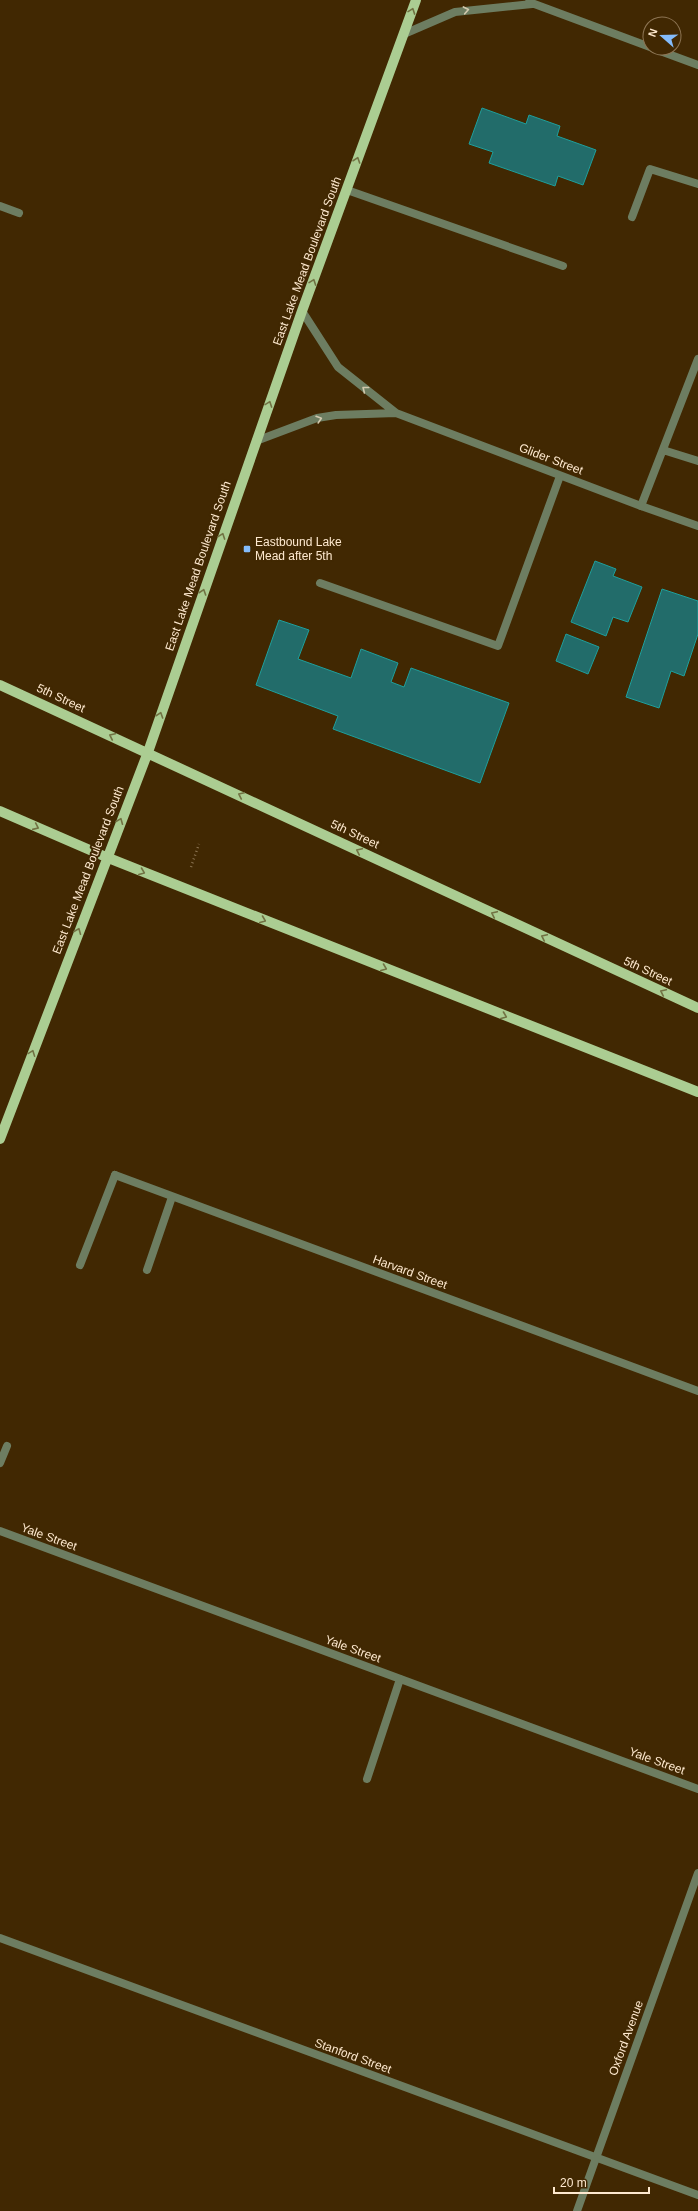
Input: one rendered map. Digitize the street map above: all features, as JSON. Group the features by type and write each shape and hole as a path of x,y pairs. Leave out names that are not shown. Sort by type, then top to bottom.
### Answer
{"main road":[{"name":"East Lake Mead Boulevard South","path":"1,1135 106,857 148,752 302,311 416,0"},
{"name":"5th Street","path":"0,684 698,1008"},
{"path":"0,811 106,857 698,1092"}],"street":[{"path":"404,34 455,12 530,2 642,45"},
{"path":"673,56 698,65"},
{"path":"632,217 650,169 698,184"},
{"path":"347,190 563,266"},
{"path":"0,206 19,213"},
{"name":"Glider Street","path":"302,311 338,367 396,413 560,476 698,526"},
{"path":"641,506 698,359"},
{"name":"Glider Street","path":"256,441 317,418 336,415 396,413"},
{"path":"663,450 698,461"},
{"path":"320,583 498,646 560,476"},
{"name":"Harvard Street","path":"80,1265 115,1175 698,1391"},
{"path":"147,1270 172,1197"},
{"path":"0,1462 7,1446"},
{"name":"Yale Street","path":"0,1531 698,1789"},
{"path":"367,1779 400,1679"},
{"name":"Oxford Avenue","path":"577,2211 698,1873"},
{"name":"Stanford Street","path":"0,1938 698,2195"}],"path":[{"path":"190,872 199,844"}],"building":[{"path":"482,108 526,124 529,115 560,126 557,136 596,150 583,185 558,176 555,186 489,163 493,152 469,144"},
{"path":"595,561 616,569 613,576 642,587 628,622 613,617 606,636 571,622"},
{"path":"662,589 698,601 698,634 684,676 671,671 659,708 626,697"},
{"path":"279,620 309,630 298,659 351,678 361,649 398,663 391,682 404,687 411,668 509,703 480,783 333,729 338,716 256,685"},
{"path":"566,634 599,647 588,674 556,661"}],"place":[{"name":"Eastbound Lake Mead after 5th","path":"247,549"}]}
